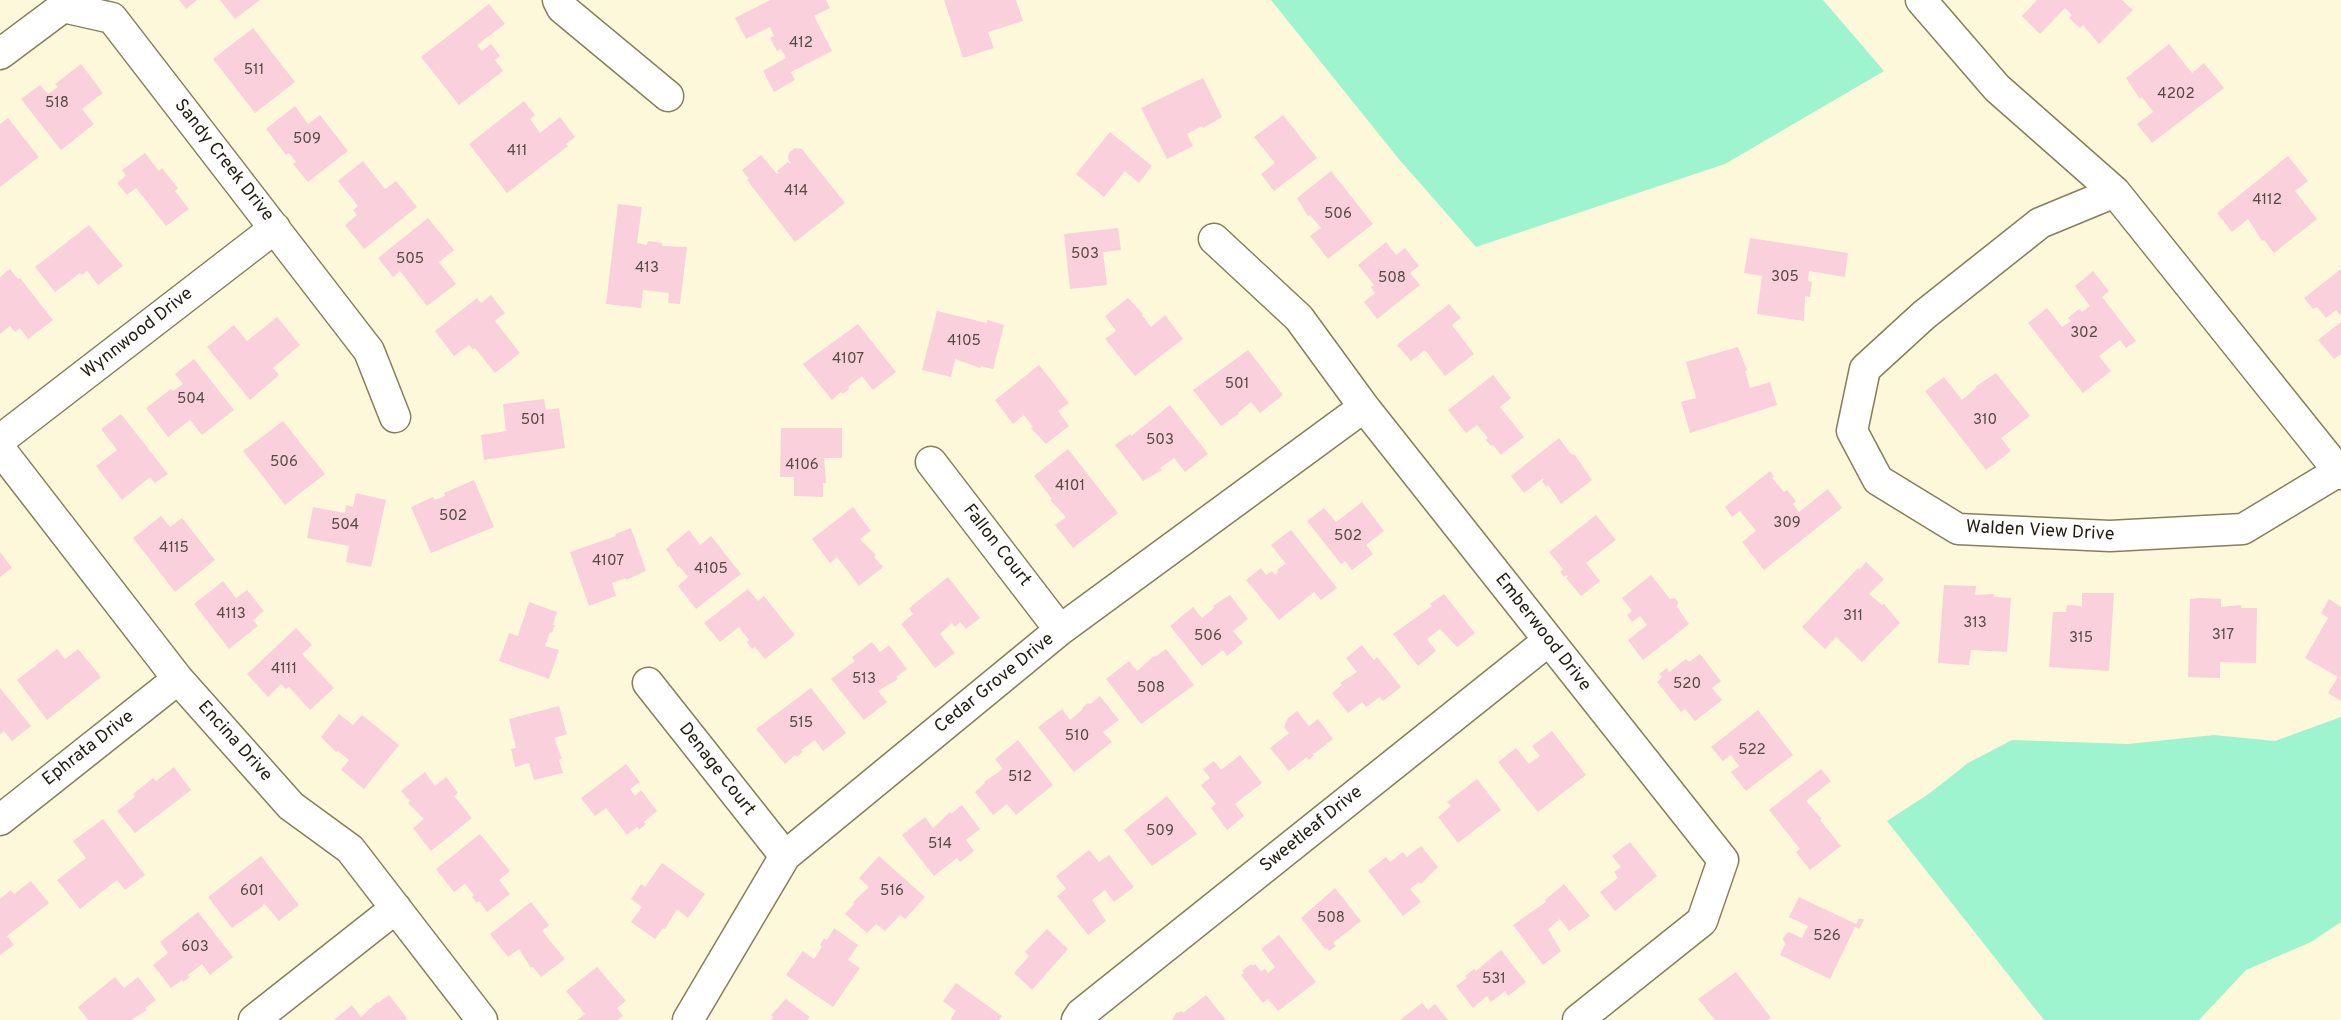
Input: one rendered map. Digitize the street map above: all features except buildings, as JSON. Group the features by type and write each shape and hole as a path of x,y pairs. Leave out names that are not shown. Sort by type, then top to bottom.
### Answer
{"street":[{"path":"558,0 562,8 668,96"},
{"name":"Walden View Drive","path":"1921,0 1997,88 2115,192 2340,472 2243,530 2110,536 1958,529 1878,480 1852,431 1865,369 1924,315 2040,223 2115,192"},
{"name":"Sandy Creek Drive","path":"0,54 63,6 112,18 369,351 395,417"},
{"name":"Wynnwood Drive","path":"0,440 275,228"},
{"name":"Emberwood Drive","path":"1214,239 1299,318 1364,407 1723,860 1702,921 1578,1020"},
{"name":"Cedar Grove Drive","path":"688,1020 785,856 1060,630 1364,407"},
{"name":"Encina Drive","path":"0,449 178,679 291,806 350,849 482,1020"},
{"name":"Fallon Court","path":"931,462 1060,630"},
{"name":"Sweetleaf Drive","path":"1077,1020 1548,641"},
{"name":"Ephrata Drive","path":"0,820 178,679"},
{"name":"Denage Court","path":"648,683 785,856"},
{"path":"254,1020 396,908"}],"green space":[{"path":"1271,0 1823,0 1884,71 1725,164 1476,247 1398,158"},
{"path":"2341,717 2341,922 2311,942 2246,970 2199,1020 2044,1020 1887,821 1930,793 1968,763 2012,740 2128,744 2214,735 2275,741"}]}
